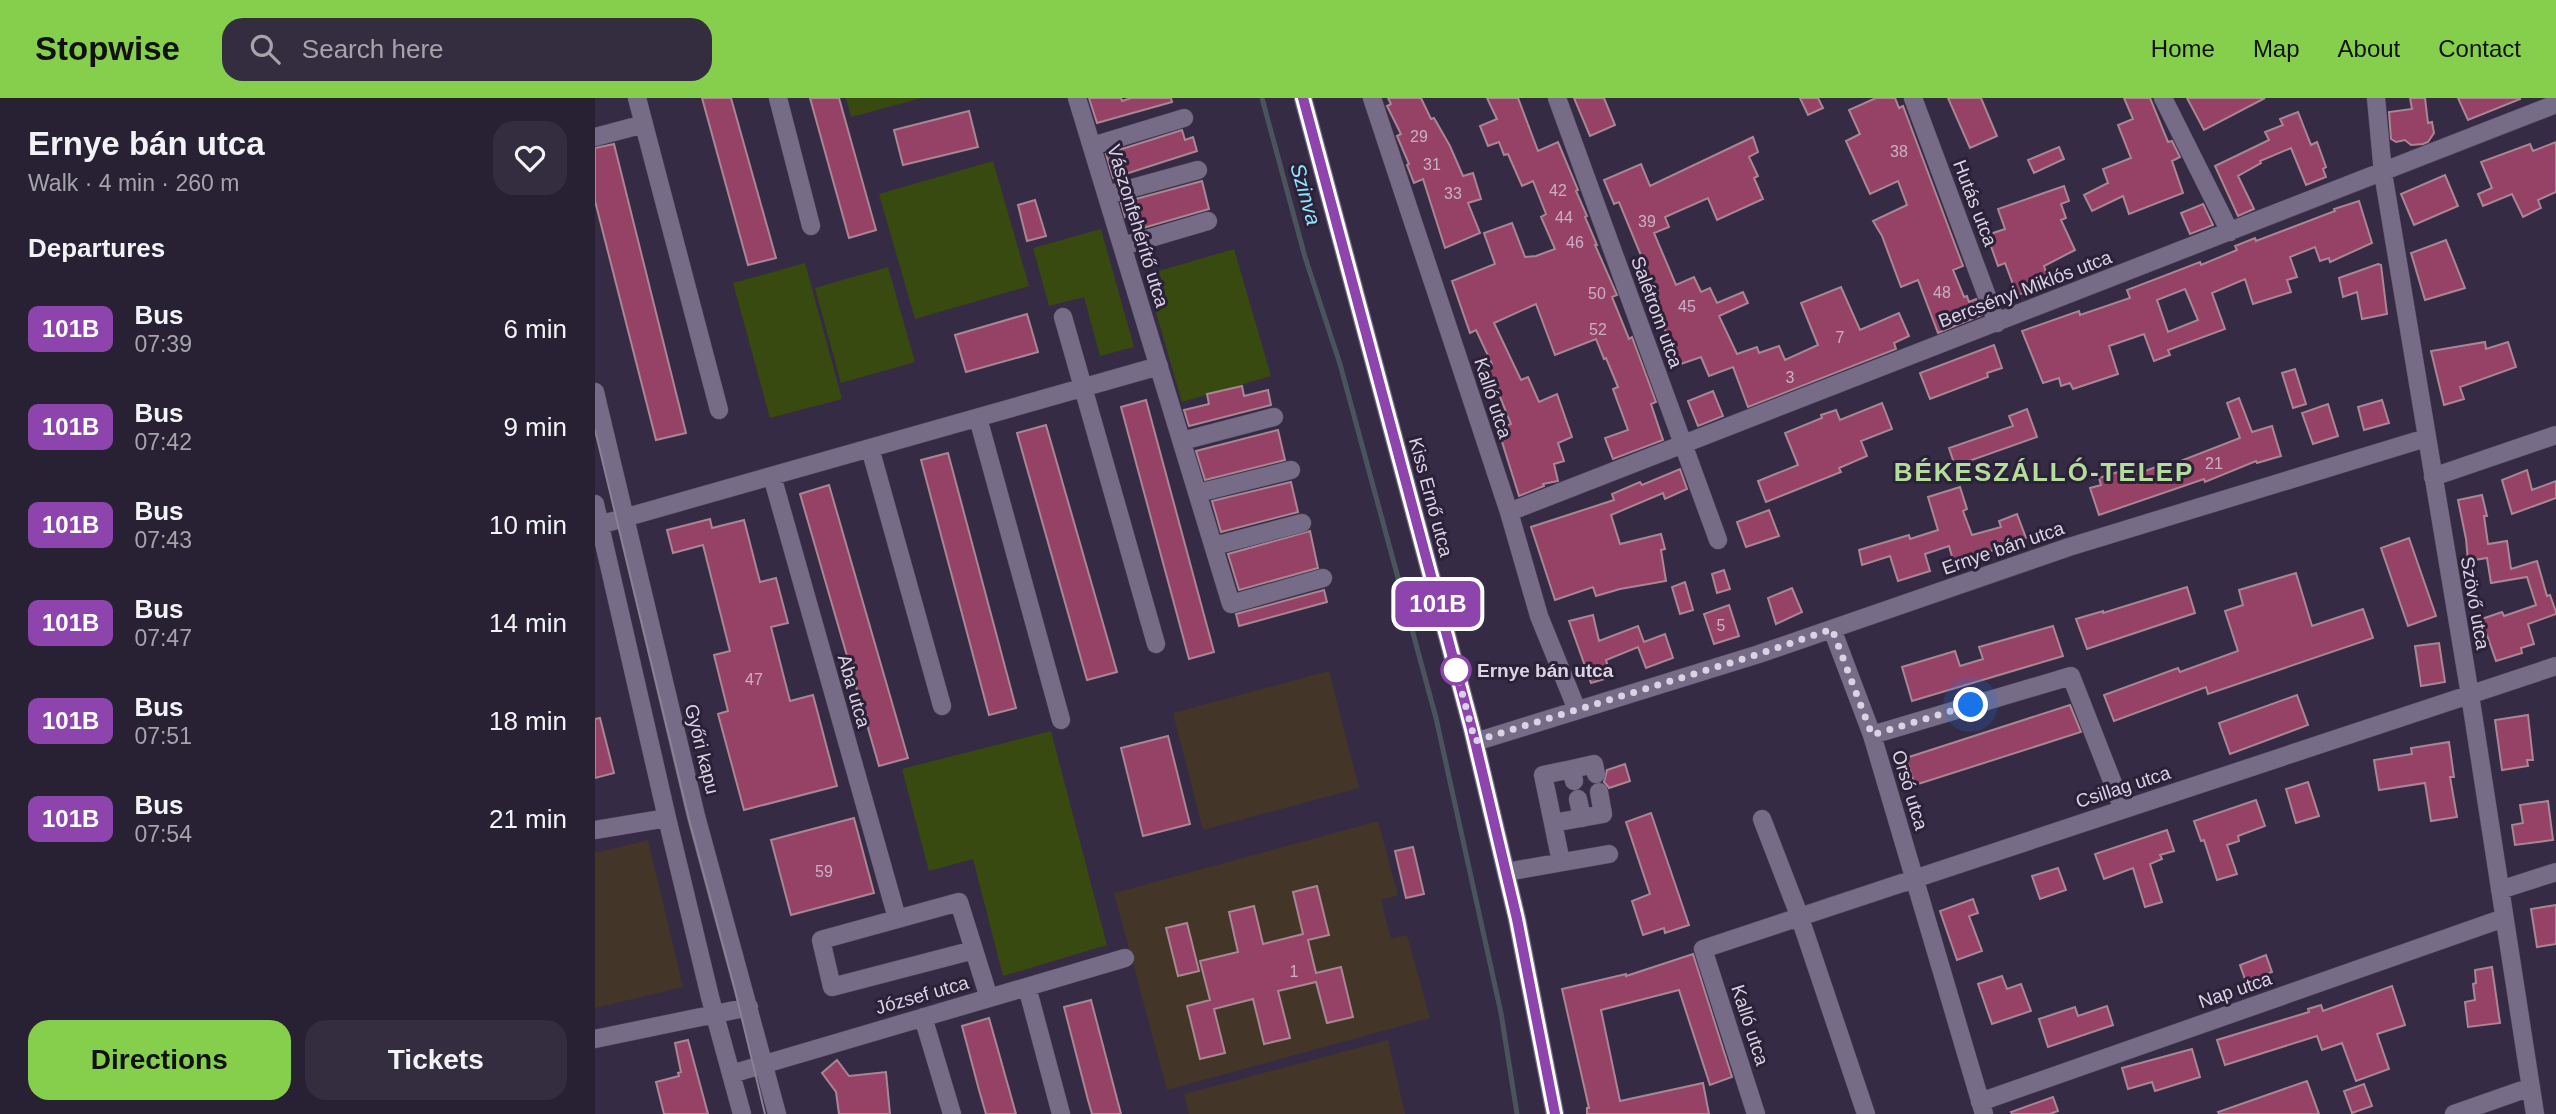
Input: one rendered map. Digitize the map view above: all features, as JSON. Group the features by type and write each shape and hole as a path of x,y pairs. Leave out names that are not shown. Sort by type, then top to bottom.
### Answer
{"street":[{"path":"637,98 719,410"},
{"path":"778,98 811,226"},
{"name":"Vászonfehérítő utca","path":"1077,98 1159,366"},
{"name":"Kiss Ernő utca","path":"1303,98 1475,741 1506,872 1555,1114"},
{"name":"Kalló utca","path":"1372,98 1509,512 1539,616 1577,710"},
{"name":"Salétrom utca","path":"1557,98 1718,540"},
{"name":"Hutás utca","path":"1913,98 1997,323"},
{"path":"2163,98 2231,232"},
{"name":"Szövő utca","path":"2375,98 2383,173 2470,695 2535,1114"},
{"name":"Bercsényi Miklós utca","path":"1509,512 2556,104"},
{"path":"1092,146 1184,118"},
{"path":"595,136 644,124"},
{"path":"1107,195 1198,170"},
{"path":"1123,246 1208,221"},
{"path":"1063,317 1156,645"},
{"path":"599,525 1159,366 1231,604 1323,578"},
{"name":"Győri kapu","path":"595,392 696,816 777,1114"},
{"path":"1182,441 1274,417"},
{"path":"978,418 1061,720"},
{"path":"2433,477 2556,435"},
{"name":"Ernye bán utca","path":"1475,741 1759,654 2069,547 2426,438"},
{"path":"870,448 942,706"},
{"path":"1198,493 1291,470"},
{"name":"Aba utca","path":"772,476 897,918"},
{"path":"595,504 667,818 742,1114"},
{"path":"1214,546 1302,523"},
{"path":"1832,629 1872,735"},
{"name":"Csillag utca","path":"1703,948 2556,666"},
{"name":"Orsó utca","path":"1982,1108 1872,735 2071,676 2123,809"},
{"path":"1553,823 1603,814 1594,764 1574,783"},
{"path":"1561,862 1543,775 1574,783"},
{"path":"1574,783 1582,818"},
{"path":"595,830 667,818"},
{"path":"1762,819 1799,915 1865,1114"},
{"path":"1506,872 1609,854"},
{"path":"2500,890 2556,872"},
{"path":"974,950 832,987 821,940 959,902 974,950 989,998"},
{"name":"Nap utca","path":"1982,1108 2504,918"},
{"name":"Kalló utca","path":"1703,948 1756,1114"},
{"name":"József utca","path":"731,1074 1125,958"},
{"path":"1027,987 1061,1114"},
{"path":"595,1039 749,1007"},
{"path":"923,1017 952,1114"},
{"path":"2454,1114 2531,1087"}],"shaded area":[{"path":"1329,671 1359,788 1203,830 1173,713"},
{"path":"1378,821 1398,895 1381,900 1391,939 1407,935 1430,1018 1167,1090 1114,893"},
{"path":"648,840 683,987 595,1008 595,853"},
{"path":"1388,1040 1405,1114 1189,1114 1184,1094"}],"green space":[{"path":"846,98 922,98 851,117"},
{"path":"993,161 1029,286 915,319 879,194"},
{"path":"1101,229 1134,347 1100,356 1084,297 1049,306 1033,248"},
{"path":"1234,249 1271,376 1182,402 1145,275"},
{"path":"805,263 842,399 770,418 733,283"},
{"path":"888,267 915,362 841,383 815,288"},
{"path":"1051,731 1107,945 1003,976 973,859 929,871 902,769"}],"building":[{"path":"702,98 731,98 776,258 748,265"},
{"path":"810,98 839,98 876,230 849,238"},
{"path":"1089,98 1121,98 1122,101 1131,98 1171,98 1172,102 1097,123"},
{"path":"1388,98 1421,98 1431,119 1434,118 1450,146 1463,176 1473,173 1481,199 1468,203 1480,233 1445,248 1423,179 1414,183 1407,165 1409,164 1397,136 1401,134 1387,106 1391,104"},
{"path":"1487,98 1518,98 1538,151 1558,142 1578,190 1576,191 1595,245 1617,295 1612,297 1629,339 1632,337 1656,402 1651,404 1663,440 1613,459 1605,438 1628,430 1613,389 1618,387 1606,358 1604,359 1596,339 1555,355 1536,304 1494,323 1521,380 1528,377 1539,402 1557,394 1572,437 1558,443 1564,461 1554,464 1558,481 1543,484 1544,486 1519,496 1498,429 1511,424 1494,382 1487,385 1480,370 1492,364 1476,330 1470,333 1452,281 1495,264 1484,233 1512,223 1525,257 1555,249 1541,217 1546,214 1533,181 1522,186 1508,154 1504,155 1499,142 1488,146 1480,126 1497,119"},
{"path":"1574,98 1604,98 1615,125 1590,136"},
{"path":"1800,98 1818,98 1823,108 1808,115"},
{"path":"1876,98 1895,98 1899,108 1903,106 1963,266 1953,270 1964,297 1967,296 1969,302 1976,299 1982,315 1938,333 1918,280 1901,287 1882,236 1873,221 1907,205 1898,181 1870,194 1846,141 1860,134 1849,110"},
{"path":"1948,98 1981,98 1997,136 1970,148"},
{"path":"2124,98 2150,98 2168,142 2172,141 2180,157 2172,161 2183,193 2129,214 2123,196 2092,211 2084,195 2108,183 2103,169 2131,158 2118,125 2133,119"},
{"path":"2187,98 2265,98 2204,130"},
{"path":"2410,98 2425,98 2428,123 2432,122 2434,133 2428,142 2423,144 2411,145 2405,140 2396,142 2391,139 2389,112 2412,109"},
{"path":"2458,98 2520,98 2520,99 2468,120"},
{"path":"969,111 978,147 903,165 894,130"},
{"path":"2298,112 2311,145 2317,142 2326,167 2323,169 2326,177 2306,185 2291,148 2260,161 2261,163 2238,176 2254,209 2238,216 2215,166 2269,140 2265,132 2283,125 2280,119"},
{"path":"1182,130 1185,140 1193,137 1197,151 1113,178 1106,154"},
{"path":"1753,137 1758,152 1749,157 1758,176 1754,178 1763,199 1717,220 1708,198 1665,217 1669,227 1654,233 1676,285 1694,277 1701,292 1710,288 1717,303 1743,292 1748,303 1719,316 1737,354 1757,347 1759,353 1779,346 1785,360 1818,345 1801,303 1841,287 1860,330 1899,313 1909,336 1894,343 1896,349 1748,407 1733,367 1709,376 1701,357 1675,366 1666,343 1670,341 1634,261 1642,258 1619,202 1614,204 1604,180 1641,164 1650,186"},
{"path":"2556,142 2556,192 2538,200 2541,208 2523,217 2512,194 2483,206 2478,194 2492,188 2481,162 2530,144 2533,151"},
{"path":"614,144 686,433 656,440 595,201 595,148"},
{"path":"2059,147 2064,159 2034,173 2028,160"},
{"path":"2445,175 2458,206 2414,225 2401,194"},
{"path":"1202,181 1209,209 1136,230 1132,215 1125,217 1121,203"},
{"path":"2064,186 2069,201 2061,204 2066,218 2061,220 2075,250 2044,266 2050,284 2017,295 2005,263 1998,266 1987,235 2005,229 1998,209"},
{"path":"1035,200 1046,236 1027,241 1018,205"},
{"path":"2359,201 2372,243 2330,262 2329,258 2320,261 2315,247 2290,257 2297,277 2287,280 2291,292 2253,304 2245,279 2212,293 2225,329 2168,350 2170,355 2154,361 2144,334 2109,346 2118,374 2073,389 2070,383 2061,386 2059,378 2043,383 2022,331 2079,311 2080,315 2130,298 2127,290 2200,262 2201,265 2237,250 2235,246 2255,238 2256,241 2335,211 2334,209","holes":["2185,289 2198,320 2168,332 2157,300"]},
{"path":"2203,204 2213,225 2190,234 2181,213"},
{"path":"2446,240 2465,288 2425,300 2411,253"},
{"path":"2381,265 2387,314 2362,319 2357,292 2343,297 2339,278"},
{"path":"1027,314 1038,352 966,372 955,335"},
{"path":"2485,342 2486,349 2508,342 2516,367 2460,387 2464,399 2444,405 2431,351"},
{"path":"1994,345 2002,368 1987,373 1988,377 1930,399 1920,373"},
{"path":"2295,369 2306,404 2293,408 2282,373"},
{"path":"1242,386 1244,396 1268,390 1271,405 1189,426 1184,410 1209,404 1207,394"},
{"path":"1713,391 1723,416 1698,426 1688,401"},
{"path":"2239,398 2252,432 2272,426 2281,456 2257,463 2256,461 2205,482 2204,479 2099,515 2090,488 2101,485 2099,478 2134,467 2137,474 2172,461 2173,464 2240,438 2227,403"},
{"path":"1146,400 1214,652 1189,659 1121,407"},
{"path":"2382,400 2389,423 2364,430 2358,407"},
{"path":"1882,403 1892,429 1861,441 1867,456 1839,468 1841,472 1766,502 1758,481 1798,465 1785,433 1836,410 1840,420"},
{"path":"2328,404 2338,436 2313,444 2302,413"},
{"path":"2027,409 2037,437 1955,466 1949,448 2013,426 2009,416"},
{"path":"1046,425 1117,672 1087,680 1017,433"},
{"path":"1278,430 1285,460 1205,480 1196,451"},
{"path":"948,453 1016,708 989,715 921,460"},
{"path":"1680,469 1687,489 1665,499 1663,493 1611,515 1620,544 1661,534 1665,549 1661,550 1666,581 1596,596 1593,587 1555,600 1531,527 1614,500 1612,494"},
{"path":"2527,470 2532,490 2556,481 2556,498 2512,514 2502,480"},
{"path":"1291,482 1298,512 1221,532 1212,501"},
{"path":"829,485 908,758 879,766 800,494"},
{"path":"1960,487 1967,509 1963,511 1972,535 2001,527 1999,521 2017,514 2026,538 1980,555 1981,559 1955,567 1949,546 1925,554 1930,571 1898,581 1890,556 1862,565 1859,550 1909,535 1910,539 1938,530 1928,497"},
{"path":"2482,495 2487,516 2484,516 2488,544 2507,541 2511,569 2537,561 2547,596 2550,595 2556,612 2528,624 2534,644 2521,648 2522,653 2496,661 2487,635 2481,637 2476,621 2502,612 2504,616 2536,605 2527,577 2491,583 2487,558 2468,561 2458,500"},
{"path":"1769,510 1779,536 1746,547 1737,522"},
{"path":"710,519 712,528 744,520 760,582 776,578 788,623 771,627 790,701 813,695 837,786 744,810 718,714 728,711 714,655 730,651 703,545 673,553 667,530"},
{"path":"1310,531 1318,568 1239,590 1228,554"},
{"path":"2409,538 2436,616 2408,626 2381,548"},
{"path":"1724,570 1730,589 1717,593 1712,574"},
{"path":"2296,573 2312,626 2363,609 2373,638 2208,694 2206,687 2114,721 2104,695 2178,668 2180,672 2238,651 2225,611 2243,605 2239,590"},
{"path":"1685,582 1693,610 1680,614 1672,587"},
{"path":"2187,587 2195,613 2087,649 2076,619"},
{"path":"1792,588 1802,612 1776,624 1768,598"},
{"path":"1324,590 1327,602 1239,626 1236,614"},
{"path":"1729,605 1739,636 1714,644 1704,614"},
{"path":"1593,615 1599,641 1638,626 1644,642 1665,634 1673,658 1646,668 1638,647 1606,660 1611,677 1591,683 1569,621"},
{"path":"2053,626 2063,656 1912,701 1902,667 1955,651 1960,666 1983,659 1979,647"},
{"path":"2439,643 2445,682 2421,686 2415,646"},
{"path":"2297,695 2308,725 2230,754 2219,723"},
{"path":"2070,705 2081,732 1915,785 1906,758"},
{"path":"2528,715 2533,760 2527,760 2528,766 2502,770 2495,720"},
{"path":"600,718 614,773 595,778 595,719"},
{"path":"1168,736 1190,824 1143,836 1121,748"},
{"path":"2449,742 2454,777 2450,777 2457,817 2431,821 2425,783 2379,790 2374,760 2412,754 2411,748"},
{"path":"1625,764 1630,781 1609,788 1604,782 1607,770"},
{"path":"2308,782 2319,816 2296,823 2286,789"},
{"path":"2256,800 2265,826 2238,836 2239,841 2227,845 2237,874 2217,880 2204,840 2201,841 2194,821"},
{"path":"2548,801 2553,840 2515,845 2512,825 2523,823 2520,805"},
{"path":"1651,813 1689,925 1665,933 1664,928 1643,935 1632,901 1650,894 1626,822"},
{"path":"854,818 874,893 791,915 771,840"},
{"path":"2167,830 2174,851 2160,855 2162,859 2150,864 2162,902 2145,907 2133,868 2104,879 2095,854"},
{"path":"1413,847 1424,894 1406,898 1395,851"},
{"path":"2058,868 2066,890 2040,899 2032,876"},
{"path":"1317,886 1329,935 1308,940 1316,973 1341,967 1353,1017 1327,1023 1316,982 1278,991 1290,1038 1264,1044 1253,999 1214,1009 1225,1053 1200,1059 1187,1006 1210,1000 1200,961 1238,952 1229,912 1254,906 1263,944 1303,934 1293,892"},
{"path":"1973,899 1978,913 1969,916 1982,951 1957,960 1940,911"},
{"path":"2556,905 2556,944 2537,947 2531,909"},
{"path":"1187,923 1199,971 1178,976 1166,928"},
{"path":"1693,954 1732,1077 1710,1085 1679,990 1601,1010 1620,1101 1703,1083 1709,1114 1587,1114 1589,1108 1562,989 1626,976"},
{"path":"2266,955 2272,972 2246,982 2240,965"},
{"path":"2492,967 2500,1023 2468,1027 2465,1002 2475,1000 2475,970"},
{"path":"2002,976 2007,989 2021,984 2031,1011 1992,1024 1978,984"},
{"path":"2392,986 2405,1025 2377,1034 2389,1069 2356,1081 2342,1043 2322,1050 2317,1036 2225,1065 2217,1040 2309,1012 2308,1009 2321,1005 2323,1011"},
{"path":"1091,1000 1121,1114 1092,1114 1088,1100 1064,1007"},
{"path":"2107,1006 2113,1025 2048,1047 2039,1019 2075,1007 2078,1016"},
{"path":"989,1018 1016,1114 986,1114 979,1090 962,1026"},
{"path":"688,1040 708,1114 664,1114 656,1082 679,1076 678,1073 681,1072 675,1043"},
{"path":"2192,1049 2200,1077 2155,1091 2152,1082 2128,1089 2122,1068"},
{"path":"837,1060 849,1076 886,1072 890,1114 839,1114 836,1092 822,1073"},
{"path":"2307,1081 2319,1114 2218,1112"},
{"path":"2364,1084 2372,1106 2352,1113 2344,1091"},
{"path":"2053,1097 2058,1111 2050,1114 2011,1112"}],"waterway":[{"name":"Szinva","path":"1262,98 1305,257 1340,364 1436,718 1501,1013 1517,1114"}],"tram line":[{"path":"595,430 689,819 765,1114"}],"bus line":[{"name":"101B","path":"1303,98 1472,729 1517,919 1555,1114"}],"place":[{"name":"Ernye bán utca","path":"1456,670"}],"district":[{"name":"BÉKESZÁLLÓ-TELEP","path":"2044,472"}],"route":[{"path":"1456,670 1475,741 1832,629 1872,735 1971,705"}]}
